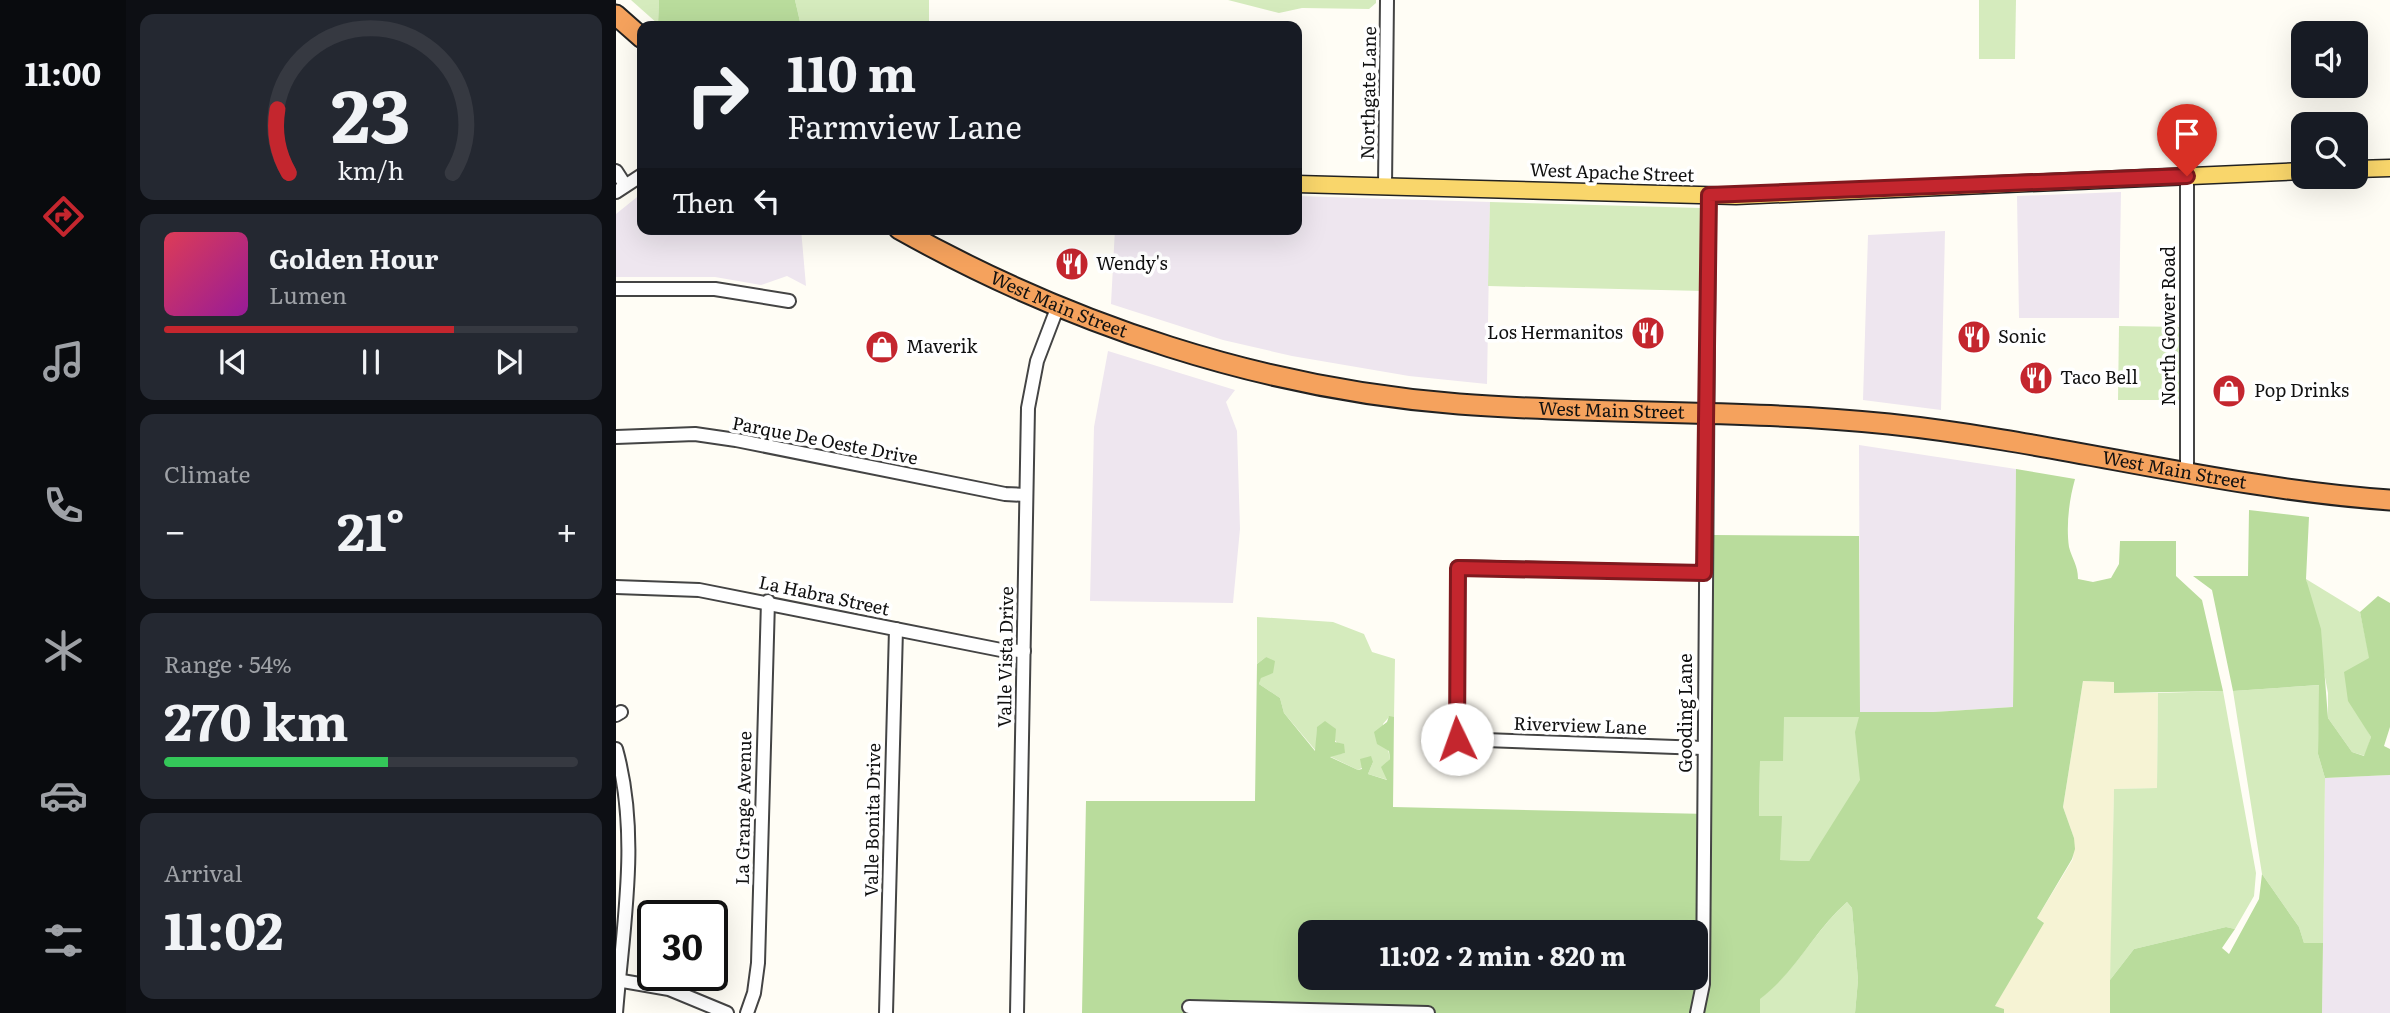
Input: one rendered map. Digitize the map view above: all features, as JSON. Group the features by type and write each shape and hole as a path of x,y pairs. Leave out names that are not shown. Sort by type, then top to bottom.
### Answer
{"highway":[{"path":"616,15 637,34"},
{"name":"West Main Street","path":"910,235 975,270 1058,306 1185,352 1280,376 1369,393 1490,406 1706,412 1832,419 1911,427 2302,493 2390,500"}],"main road":[{"path":"2368,169 2390,168"},
{"name":"West Apache Street","path":"1302,184 1709,195 2291,172"}],"street":[{"name":"Northgate Lane","path":"1385,186 1387,0"},
{"path":"616,171 621,188 637,178"},
{"name":"North Gower Road","path":"2187,176 2187,475"},
{"name":"Gooding Lane","path":"1697,1013 1703,984 1704,573 1709,195"},
{"path":"616,289 715,289 789,300"},
{"name":"Valle Vista Drive","path":"1017,1013 1026,495 1031,383 1058,306"},
{"name":"Parque De Oeste Drive","path":"616,437 695,434 1005,494 1026,495"},
{"name":"Riverview Lane","path":"1703,748 1457,739 1458,568 1704,573"},
{"name":"La Habra Street","path":"616,587 699,590 768,601 1001,650 1024,651"},
{"name":"La Grange Avenue","path":"747,1013 758,971 768,601"},
{"name":"Valle Bonita Drive","path":"886,1013 896,629"},
{"path":"616,749 627,797 630,837 616,1013"},
{"path":"616,837 630,837"},
{"path":"617,980 669,989 727,1013"},
{"path":"1189,1007 1428,1013"}],"shaded area":[{"path":"2121,192 2119,318 2019,318 2017,196"},
{"path":"1302,196 1490,202 1487,384 1409,376 1292,356 1223,340 1111,304 1115,235 1302,235"},
{"path":"637,197 637,235 802,235 806,286 787,276 761,285 715,277 616,277 616,214"},
{"path":"1945,231 1941,410 1863,400 1868,235"},
{"path":"1108,351 1235,390 1226,402 1237,431 1240,529 1233,603 1090,601 1094,427"},
{"path":"1859,445 2016,469 2013,707 1934,712 1860,712"},
{"path":"2083,681 2114,682 2114,693 2158,693 2157,788 2114,789 2110,1013 2004,1013 2003,1009 1995,1006 2043,922 2037,918 2073,859 2074,838 2063,807"},
{"path":"2390,775 2390,1013 2322,1013 2325,778"}],"green space":[{"path":"631,0 659,0 658,21 655,21"},
{"path":"659,0 795,0 800,21 658,21"},
{"path":"795,0 929,0 929,21 800,21"},
{"path":"1228,0 1376,0 1376,3 1369,9 1302,8 1279,13"},
{"path":"1979,0 2016,0 2015,59 1979,59"},
{"path":"1490,202 1701,208 1705,215 1703,291 1488,286"},
{"path":"2119,326 2181,327 2180,400 2118,400"},
{"path":"2016,469 2075,479 2068,530 2069,547 2078,579 2093,582 2111,578 2119,564 2120,541 2176,541 2176,576 2202,600 2223,691 2114,693 2114,682 2083,681 2063,807 2075,849 2072,859 2037,918 2044,923 1995,1006 2004,1009 2004,1013 1855,1013 1858,980 1852,908 1847,902 1835,913 1784,977 1760,999 1760,1013 1082,1013 1086,801 1255,801 1257,664 1266,657 1275,661 1273,673 1261,678 1259,684 1280,698 1284,713 1315,751 1317,727 1325,721 1336,729 1335,742 1344,744 1345,753 1330,757 1358,770 1362,769 1360,759 1371,756 1373,762 1368,774 1387,780 1381,767 1390,759 1389,751 1377,744 1374,732 1387,722 1389,716 1394,717 1393,807 1708,814 1713,535 1859,536 1860,712 1934,712 2013,707","holes":["1784,717 1859,717 1855,732 1860,780 1809,861 1780,860 1782,816 1759,816 1760,761 1783,761"]},
{"path":"2249,510 2309,517 2306,579 2321,629 2328,718 2352,752 2364,756 2371,737 2348,701 2344,672 2369,658 2360,612 2378,596 2390,603 2390,727 2384,746 2390,749 2390,775 2325,778 2318,754 2319,685 2233,691 2212,590 2193,576 2248,576"},
{"path":"2306,579 2360,612 2370,659 2361,719 2371,737 2365,756 2352,752 2328,718 2328,693"},
{"path":"1257,617 1333,622 1364,634 1372,652 1395,659 1394,717 1389,717 1383,724 1390,759 1387,762 1388,780 1368,774 1373,762 1358,770 1329,756 1345,753 1334,739 1317,727 1316,751 1284,713 1280,698 1259,684 1266,657 1257,664"},
{"path":"2320,685 2318,754 2325,778 2323,943 2304,943 2299,927 2262,874 2233,691"},
{"path":"2223,691 2256,873 2254,896 2235,929 2226,927 2134,949 2110,980 2114,789 2157,788 2158,693"},
{"path":"1860,716 1857,734 1861,775 1851,801 1809,861 1780,860 1759,816 1760,760 1784,717"},
{"path":"2262,874 2299,927 2304,943 2323,943 2322,1013 2110,1013 2110,980 2134,949 2226,927 2235,929 2222,948 2229,954 2259,899"},
{"path":"1847,902 1852,908 1858,980 1855,1013 1760,1013 1759,999 1784,977 1835,913"}],"place":[{"name":"Wendy's","path":"1072,264"},
{"name":"Los Hermanitos","path":"1648,333"},
{"name":"Sonic","path":"1974,337"},
{"name":"Maverik","path":"882,347"},
{"name":"Taco Bell","path":"2036,378"},
{"name":"Pop Drinks","path":"2229,391"}],"route":[{"path":"1457,739 1455,706 1458,568 1704,573 1709,195 2187,176"}]}
